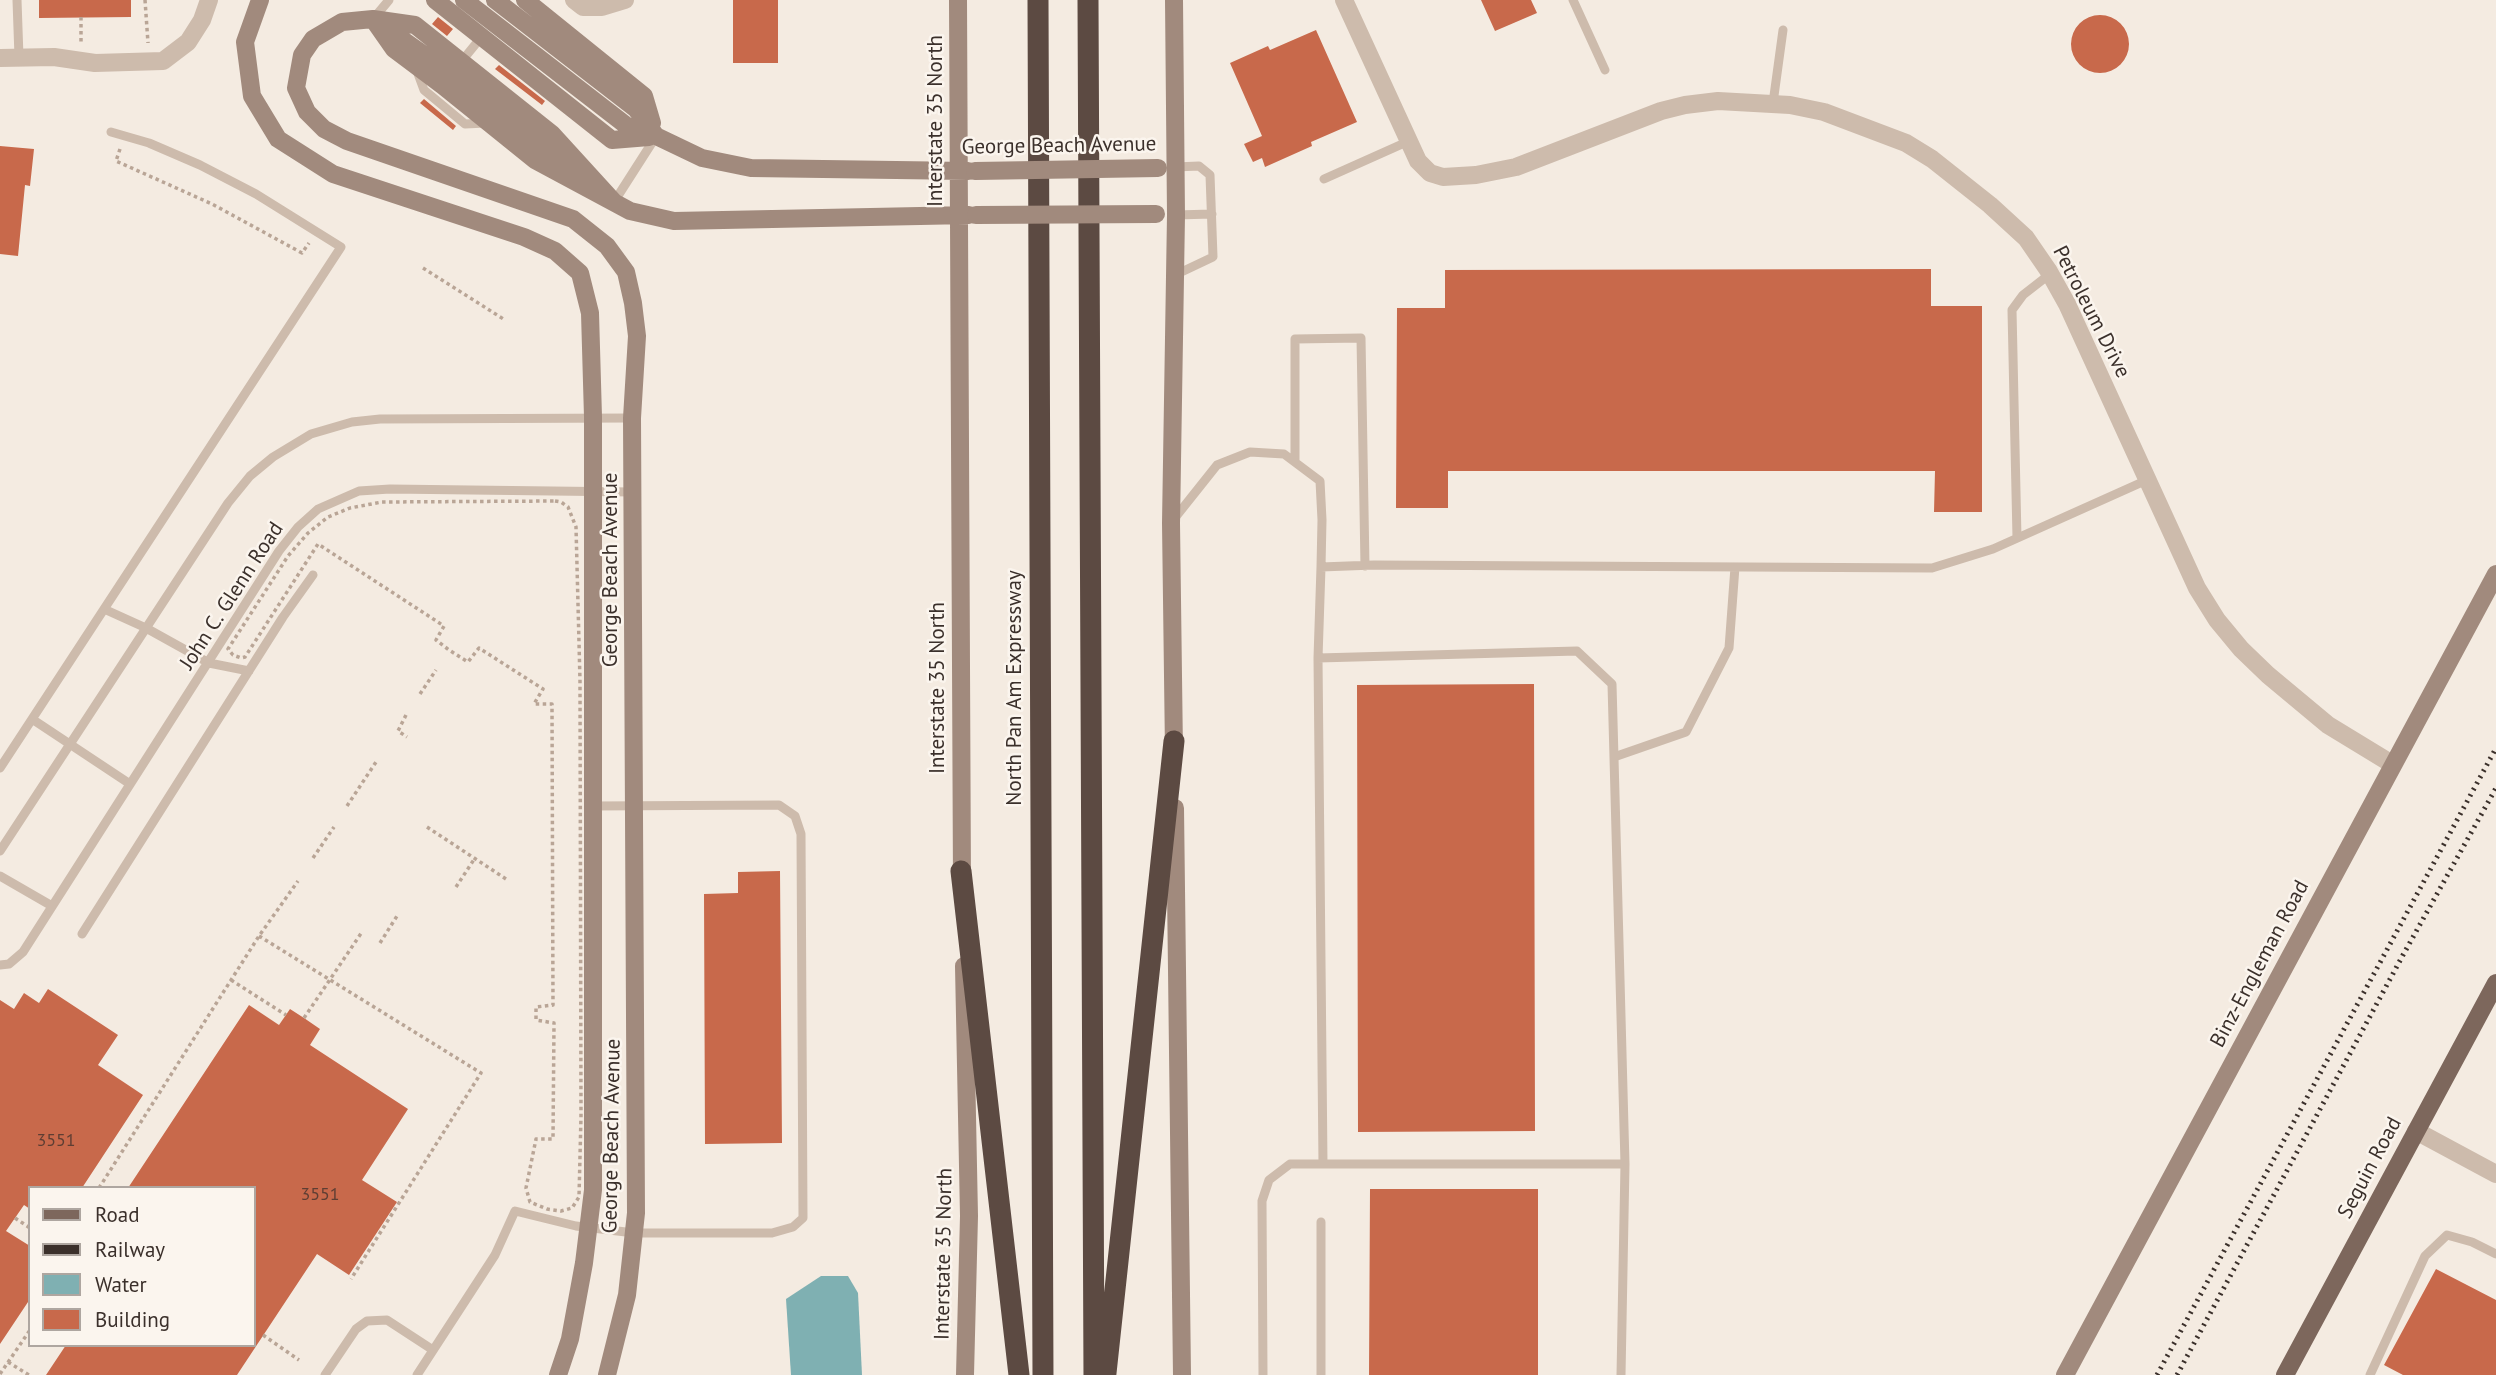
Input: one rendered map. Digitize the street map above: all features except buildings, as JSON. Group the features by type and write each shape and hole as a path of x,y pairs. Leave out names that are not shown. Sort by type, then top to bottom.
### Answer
{"highway":[{"name":"North Pan Am Expressway","path":"1038,0 1043,1375"},
{"path":"1088,0 1094,1375"},
{"path":"1106,1375 1174,741"},
{"path":"961,871 1019,1375"}],"main road":[{"name":"Seguin Road","path":"2287,1374 2496,984"}],"street":[{"path":"0,58 54,57 95,63 163,61 188,42 202,20 209,0"},
{"name":"George Beach Avenue","path":"260,0 245,42 252,96 278,139 333,174 524,237 555,251 580,273 590,313 593,418 593,1190 570,1339 558,1375"},
{"path":"435,0 612,141 656,136"},
{"name":"George Beach Avenue","path":"464,0 626,126 656,136 702,158 751,168 968,171 1167,167"},
{"path":"524,0 644,96 656,136"},
{"path":"574,0 583,7 602,7 625,0"},
{"name":"Interstate 35 North","path":"958,0 968,171 961,871 969,1216 965,1375"},
{"path":"1174,0 1167,167 1176,215 1171,523 1182,1375"},
{"name":"Petroleum Drive","path":"1345,0 1418,161 1430,173 1443,177 1458,178 1516,167 1633,121 1685,105 1718,101 1773,103 1824,112 1906,143 1932,159 1990,205 2026,238 2050,274 2067,304 2197,588 2217,620 2241,649 2268,675 2328,725 2392,764"},
{"path":"504,3 636,109 656,136"},
{"path":"373,19 394,50 415,66 451,74 489,123 535,160 630,211 674,221 968,215 1176,215"},
{"path":"373,19 451,74 614,202"},
{"name":"George Beach Avenue","path":"373,19 342,22 313,39 302,55 296,88 307,112 324,130 347,141 573,219 607,246 626,272 633,303 636,336 632,418 636,1213 627,1295 607,1375"},
{"name":"Binz-Engleman Road","path":"2065,1375 2496,574"},
{"path":"2416,1131 2496,1174"}],"lane":[{"path":"17,0 19,57"},
{"path":"373,19 389,0"},
{"path":"1573,0 1605,70"},
{"path":"451,74 493,22 504,3"},
{"path":"1773,103 1783,30"},
{"path":"415,66 424,90 465,124 489,123"},
{"path":"0,768 341,247 256,194 200,165 149,143 111,132"},
{"path":"614,202 656,136"},
{"path":"1324,178 1409,141"},
{"path":"1167,167 1199,166 1210,175 1213,257 1175,275"},
{"path":"1176,215 1212,214"},
{"path":"2017,538 2012,310 2023,295 2050,274"},
{"path":"1295,462 1295,340 1361,338 1365,566"},
{"path":"0,851 228,503 250,477 273,457 311,434 352,422 380,419 632,418"},
{"path":"1171,523 1217,465 1250,452 1284,454 1320,481 1322,520 1318,658 1323,1164"},
{"path":"1321,567 1932,568 1993,549 2147,480"},
{"name":"John C. Glenn Road","path":"0,965 9,964 23,951 279,551 298,527 318,509 359,491 390,489 633,492"},
{"path":"1614,757 1686,732 1729,648 1735,567"},
{"path":"82,934 248,671 313,575"},
{"path":"103,610 146,628 209,663 248,671"},
{"path":"1318,658 1577,652 1612,684 1625,1164 1621,1375"},
{"path":"32,719 130,784"},
{"path":"417,1375 495,1255 515,1211 589,1227 634,1233 772,1233 793,1227 803,1218 801,834 796,816 779,805 593,806"},
{"path":"0,876 52,906"},
{"path":"1263,1375 1262,1201 1269,1180 1290,1164 1625,1164"},
{"path":"1321,1222 1321,1375"},
{"path":"2370,1375 2425,1256 2432,1249 2447,1235 2472,1242 2496,1254"},
{"path":"325,1375 356,1329 367,1321 387,1320 433,1350"}],"path":[{"path":"145,0 148,48"},
{"path":"81,18 81,48"},
{"path":"120,145 116,161 212,204 302,253 309,242 319,250"},
{"path":"424,268 505,320"},
{"path":"555,501 561,502 572,512 576,527 580,681 581,1116 579,1197 572,1208 565,1211 547,1209 530,1202 526,1188 536,1139 553,1139 554,1023 536,1020 536,1007 553,1005 552,704 534,704 543,689 479,648 468,662 449,650 436,640 444,626 318,544 244,657 241,659 233,655 228,649 288,556 308,533 328,517 350,508 382,502 555,501"},
{"path":"420,694 436,670"},
{"path":"407,715 397,731 407,737"},
{"path":"347,806 376,762"},
{"path":"313,858 334,827"},
{"path":"427,827 506,879"},
{"path":"456,887 475,858"},
{"path":"100,1186 231,980 298,881"},
{"path":"380,943 397,916"},
{"path":"304,1018 362,932"},
{"path":"260,936 481,1073 351,1279"},
{"path":"231,980 285,1015"},
{"path":"15,1218 28,1227"},
{"path":"0,1374 28,1333"},
{"path":"263,1335 299,1360"},
{"path":"8,1362 29,1375"}],"water":[{"path":"821,1276 848,1276 858,1293 862,1375 791,1375 786,1299"}],"railway":[{"path":"2157,1375 2496,748"},
{"path":"2177,1375 2496,788"}]}
